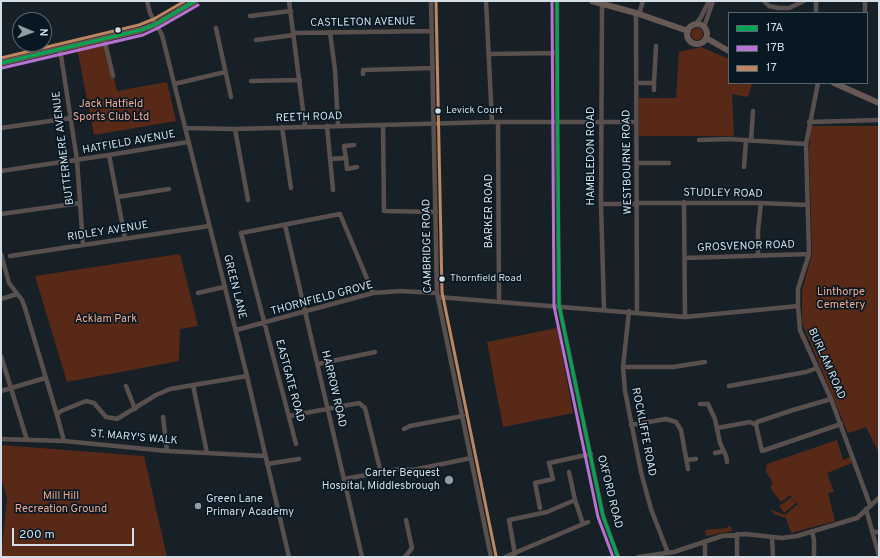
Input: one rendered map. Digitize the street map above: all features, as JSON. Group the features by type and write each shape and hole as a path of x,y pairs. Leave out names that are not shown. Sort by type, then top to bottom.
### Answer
{"main road":[{"path":"1,63 156,24 195,1"},
{"path":"592,1 638,13 688,31"},
{"path":"696,24 704,27 706,38 702,42 695,43 688,38 688,31 691,26 696,24"},
{"path":"706,38 728,50"},
{"path":"836,84 879,103"}],"street":[{"name":"GREEN LANE","path":"147,1 162,35 236,330 289,557"},
{"path":"289,1 305,126"},
{"name":"CAMBRIDGE ROAD","path":"432,1 437,295 491,557"},
{"path":"486,1 492,122"},
{"name":"OXFORD ROAD","path":"557,1 556,122 559,306 585,436 591,454 603,516 618,557"},
{"name":"WESTBOURNE ROAD","path":"637,312 636,83 638,13 643,1"},
{"path":"696,24 709,1"},
{"path":"704,27 713,1"},
{"path":"764,1 769,6 779,8 789,8 801,2"},
{"path":"816,1 816,12"},
{"path":"865,1 865,12"},
{"name":"HAMBLEDON ROAD","path":"602,4 601,204 604,309"},
{"path":"250,16 291,10"},
{"path":"216,28 231,96"},
{"name":"CASTLETON AVENUE","path":"256,40 294,34 330,32 432,31"},
{"path":"330,32 335,70 338,126"},
{"path":"104,38 113,76"},
{"path":"654,90 656,46"},
{"name":"BUTTERMERE AVENUE","path":"60,49 77,160 83,245"},
{"path":"489,54 557,53"},
{"path":"363,74 363,70 433,68"},
{"path":"174,84 225,72"},
{"path":"251,81 300,80"},
{"path":"636,83 654,83"},
{"name":"BURLAM ROAD","path":"818,84 809,122 806,144 809,254 798,289 800,330 831,399 870,505"},
{"path":"744,167 753,110"},
{"path":"1,128 71,118"},
{"path":"809,122 879,120"},
{"name":"REETH ROAD","path":"185,128 235,129 492,122 636,122"},
{"name":"BARKER ROAD","path":"498,122 499,300"},
{"path":"383,125 384,211 436,212"},
{"path":"327,126 333,190"},
{"path":"282,127 291,188"},
{"path":"235,129 248,200"},
{"path":"699,140 806,144"},
{"name":"HATFIELD AVENUE","path":"1,171 188,142"},
{"path":"354,144 344,146 347,169 357,168"},
{"path":"110,155 125,238"},
{"path":"330,159 346,158"},
{"path":"637,163 669,163"},
{"path":"118,197 169,189"},
{"path":"684,202 685,317"},
{"name":"STUDLEY ROAD","path":"601,204 684,202 808,205"},
{"path":"1,214 80,203"},
{"path":"758,256 758,230 761,203"},
{"path":"285,225 340,214 373,293"},
{"name":"EASTGATE ROAD","path":"285,225 241,233 296,444"},
{"name":"HARROW ROAD","path":"285,225 362,557"},
{"name":"RIDLEY AVENUE","path":"10,256 209,226"},
{"path":"10,256 1,254 9,284 25,308 64,441"},
{"name":"GROSVENOR ROAD","path":"685,258 809,254"},
{"path":"3,262 10,256"},
{"path":"198,293 224,287"},
{"name":"THORNFIELD GROVE","path":"236,330 264,324 373,293 400,291 437,295"},
{"path":"1,299 17,294"},
{"path":"437,295 685,317 798,306"},
{"name":"ROCKLIFFE ROAD","path":"629,311 623,367 625,391 640,472 651,509 668,554"},
{"path":"318,364 375,352"},
{"path":"1,356 27,440"},
{"path":"623,367 673,367 705,362"},
{"path":"729,386 806,372 817,368"},
{"path":"57,415 61,411 86,401 94,403 106,417 116,419 135,409 156,395 170,390 247,376"},
{"path":"1,391 45,378"},
{"path":"193,385 206,453"},
{"path":"126,386 135,409"},
{"path":"756,425 757,422 831,399"},
{"path":"700,404 710,402 720,443 724,450 727,462"},
{"path":"288,416 359,403 365,408 381,473"},
{"path":"404,429 410,426 463,416"},
{"path":"163,417 167,451"},
{"path":"631,425 666,419 676,422 681,430 688,469"},
{"path":"717,428 750,422 756,425"},
{"path":"756,425 762,451 841,424"},
{"name":"ST. MARY'S WALK","path":"1,440 64,441 167,451 265,456"},
{"path":"715,453 724,450"},
{"path":"540,508 535,482 553,479 549,463 591,454"},
{"path":"344,479 400,469 413,470 471,458"},
{"path":"267,464 299,459"},
{"path":"687,460 696,459"},
{"path":"569,472 575,500 583,524"},
{"path":"638,557 668,554 722,536 737,534 772,537 791,536 812,531 857,518 879,498"},
{"path":"515,554 509,520 547,512 575,500"},
{"path":"866,509 879,556"},
{"path":"405,557 412,548 406,520"},
{"path":"505,557 588,522"},
{"path":"812,531 814,540 814,557"},
{"path":"872,532 879,532"},
{"path":"737,534 737,557"},
{"path":"772,537 773,557"},
{"path":"704,557 705,541"}],"green space":[{"path":"695,28 699,28 703,34 699,40 695,40 691,36 691,32"},
{"name":"Jack Hatfield Sports Club Ltd","path":"105,42 117,91 167,82 176,121 94,135 77,48"},
{"path":"701,47 728,59 728,84 752,84 748,97 732,94 734,136 639,136 639,98 676,98 679,52"},
{"name":"Linthorpe Cemetery","path":"811,126 879,126 879,453 866,427 848,433 802,323 802,290 812,255 809,148"},
{"name":"Acklam Park","path":"180,254 198,326 180,329 179,361 67,382 35,276"},
{"path":"557,328 573,413 503,427 487,342"},
{"path":"837,440 843,460 850,457 852,463 827,473 834,492 828,493 835,521 791,533 786,518 776,515 771,511 772,510 785,515 798,504 790,495 781,502 770,488 773,483 766,472 767,464"},
{"name":"Mill Hill Recreation Ground","path":"1,445 144,456 167,557 1,557 7,498 1,477"},
{"path":"792,497 796,503 784,513 779,506"},
{"path":"728,526 731,526 732,531 706,536 705,530 728,528"}],"transit line":[{"name":"17","path":"1,58 139,25 154,19 185,1"},
{"name":"17A","path":"1,63 141,30 156,24 195,1"},
{"name":"17","path":"436,1 442,292 496,556"},
{"name":"17B","path":"552,1 554,306 598,517 613,557"},
{"name":"17A","path":"557,1 559,305 603,516 618,557"},
{"name":"17B","path":"2,68 143,35 198,5"}],"place":[{"name":"Levick Court","path":"438,111"},
{"name":"Thornfield Road","path":"442,279"},
{"name":"Carter Bequest Hospital, Middlesbrough","path":"449,480"},
{"name":"Green Lane Primary Academy","path":"198,506"}]}
